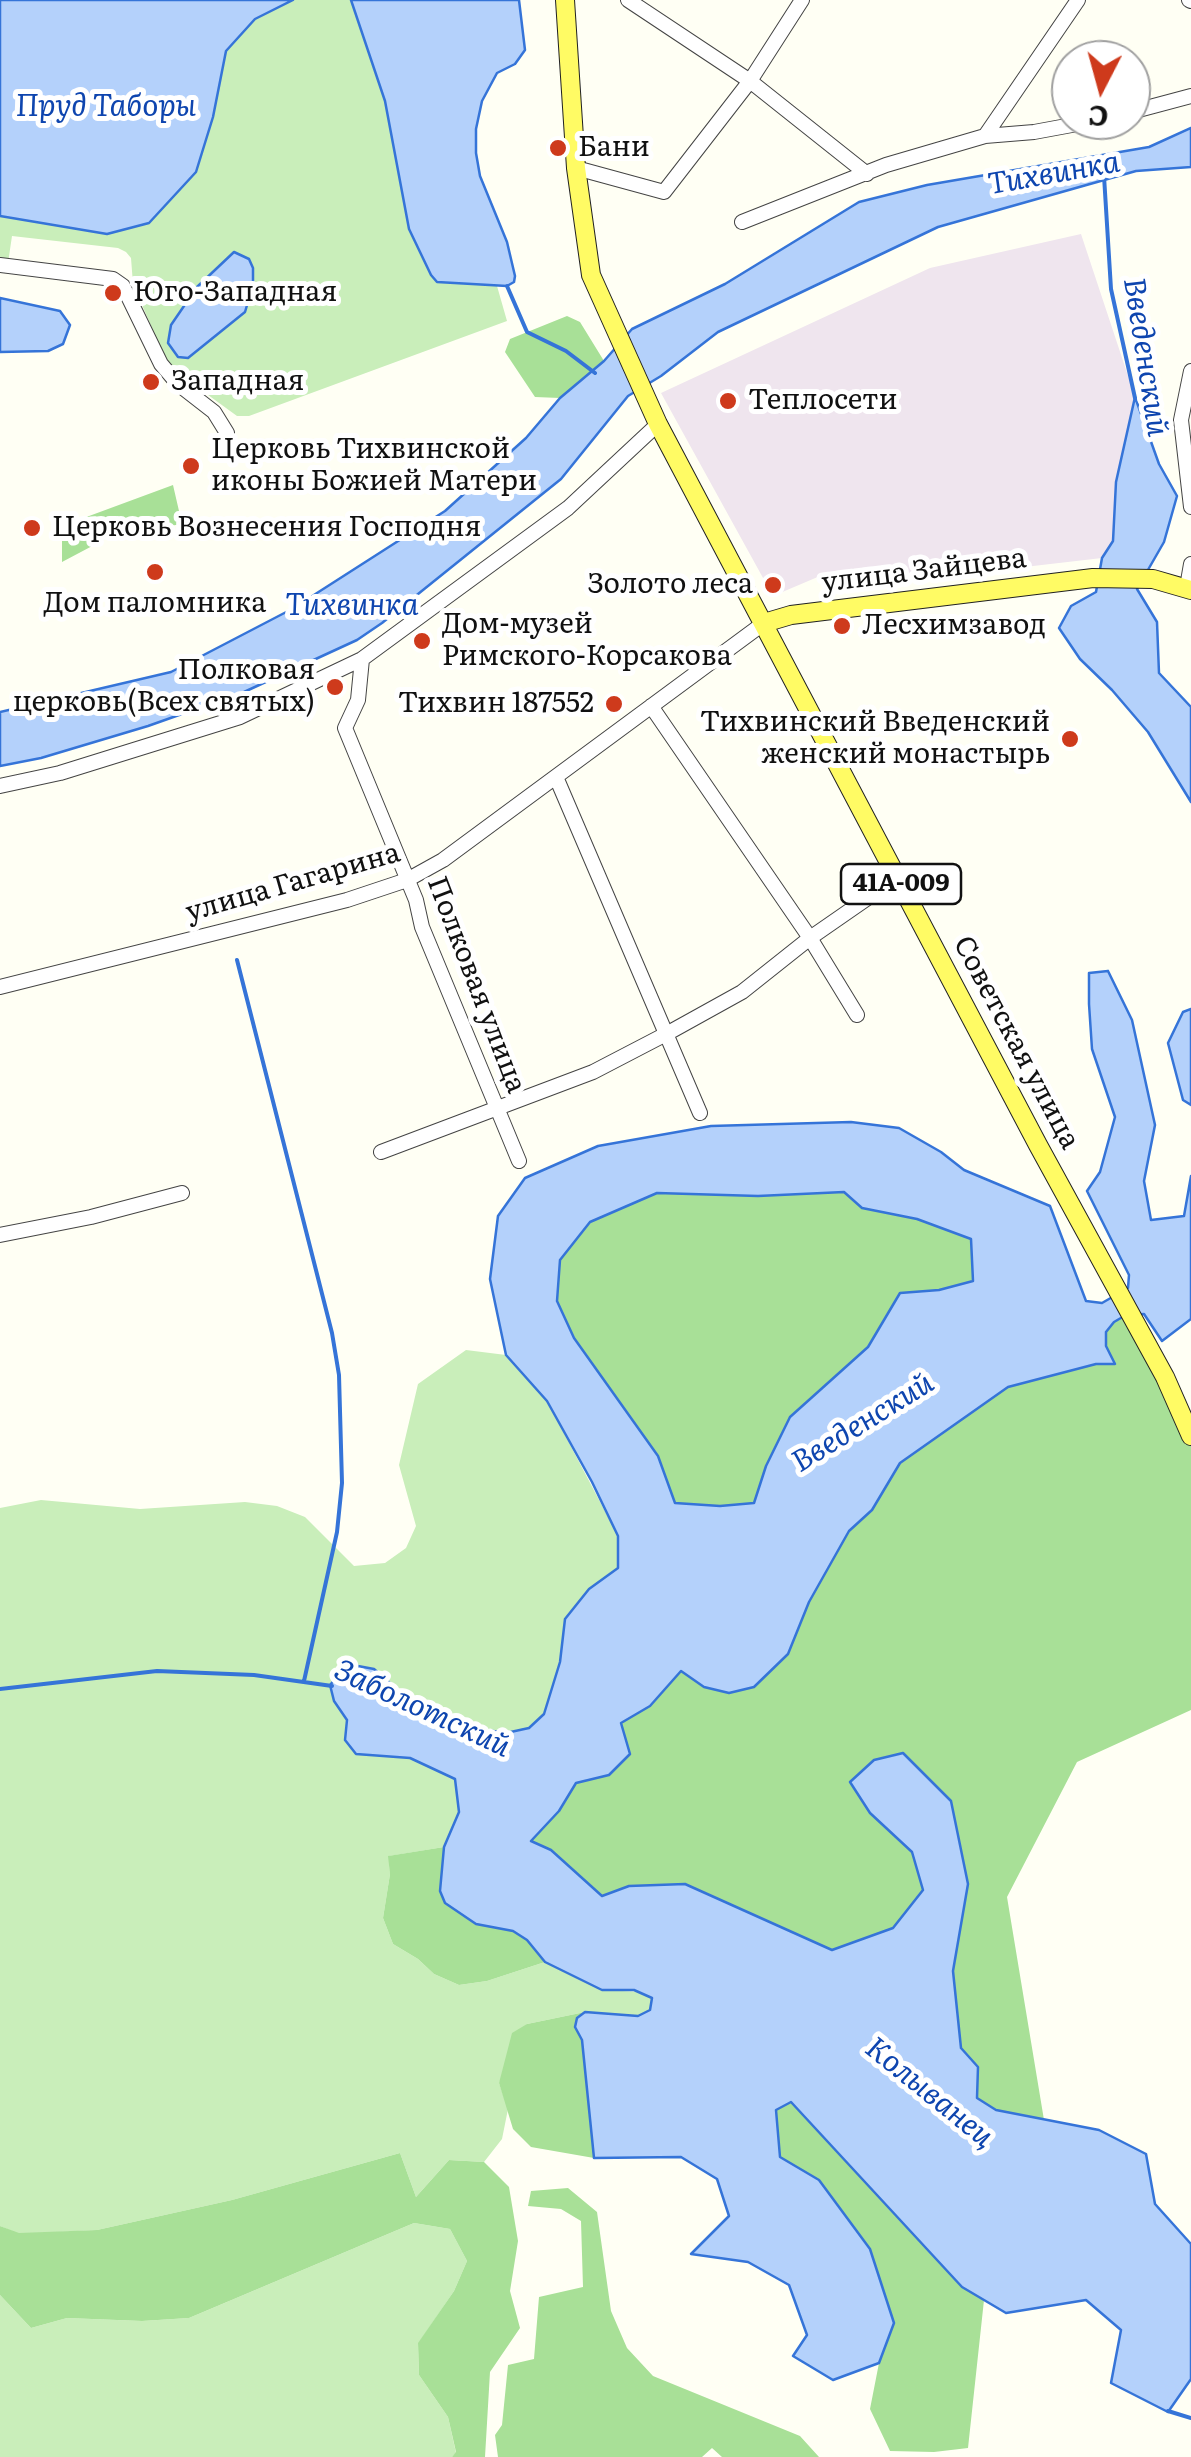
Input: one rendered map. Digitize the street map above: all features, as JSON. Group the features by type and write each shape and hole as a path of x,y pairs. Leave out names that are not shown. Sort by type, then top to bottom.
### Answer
{"main road":[{"path":"565,0 576,168"},
{"name":"41А-009","path":"576,168 591,275 658,424 764,623"},
{"name":"улица Зайцева","path":"764,623 791,614 1093,578 1153,579 1189,589"},
{"name":"Советская улица","path":"764,623 1141,1332 1191,1436"}],"street":[{"path":"628,0 750,81 867,174"},
{"path":"576,168 664,192 750,81 802,0"},
{"path":"985,136 1078,0"},
{"path":"1151,107 1191,96"},
{"path":"742,222 886,165 985,136 1051,129"},
{"path":"0,265 113,279 123,286 160,364 214,412 228,433"},
{"path":"1191,371 1181,420 1191,507"},
{"path":"0,786 60,773 240,717 362,659 568,508 658,424"},
{"path":"1189,589 1191,564"},
{"name":"улица Гагарина","path":"0,988 346,900 408,880 443,860 764,623"},
{"name":"Полковая улица","path":"362,659 358,700 345,728 519,1161"},
{"path":"651,706 810,938 857,1015"},
{"path":"556,777 700,1113"},
{"path":"381,1152 593,1072 668,1033 742,992 810,938 898,878"},
{"path":"0,1236 182,1192"}],"shaded area":[{"path":"1081,234 1135,397 1116,482 1113,541 1102,558 904,581 820,576 773,596 661,393 930,268"}],"green space":[{"path":"293,0 351,0 385,101 398,156 447,283 497,286 507,321 249,416 237,416 182,376 164,356 133,284 131,258 126,252 12,236 8,263 0,261 0,216 107,234 213,117 226,51 255,19"},
{"path":"567,316 580,322 604,361 560,398 535,397 505,352 510,339"},
{"path":"173,485 182,524 113,535 62,562 62,526"},
{"path":"844,1192 862,1208 917,1219 971,1239 973,1281 939,1290 900,1293 868,1347 790,1417 766,1466 754,1503 675,1503 658,1456 574,1338 557,1301 560,1260 591,1222 657,1193 758,1196"},
{"path":"1126,1315 1191,1436 1191,1710 1077,1762 1007,1897 1044,2120 996,2110 977,2098 978,2067 961,2048 953,1971 968,1884 870,1813 912,1852 923,1889 893,1928 832,1951 685,1884 629,1886 602,1896 551,1850 530,1841 559,1811 576,1783 609,1775 621,1723 650,1706 681,1671 704,1687 787,1654 809,1602 849,1531 872,1510 900,1463 1008,1387 1097,1364 1114,1364 1106,1345 1106,1332"},
{"path":"466,1350 506,1355 547,1401 618,1536 618,1568 589,1589 565,1619 560,1662 544,1715 530,1728 506,1733 467,1727 425,1714 374,1669 334,1701 347,1720 345,1731 356,1754 410,1758 455,1779 459,1812 444,1847 389,1856 383,1918 393,1944 434,1974 459,1985 487,1981 545,1962 602,1990 644,1992 653,1998 650,2010 638,2016 585,2012 527,2024 499,2083 508,2109 502,2139 484,2162 449,2160 416,2197 400,2153 232,2200 97,2230 19,2234 0,2226 0,1508 41,1500 140,1509 245,1502 277,1506 305,1517 354,1566 385,1563 406,1548 416,1526 399,1465 418,1384"},
{"path":"444,1847 440,1891 445,1903 476,1924 513,1931 527,1940 545,1962 487,1981 459,1985 434,1974 393,1944 383,1918 390,1874 388,1856"},
{"path":"585,2012 577,2018 575,2027 582,2040 594,2158 531,2147 513,2129 499,2083 512,2033 527,2024"},
{"path":"791,2102 962,2287 984,2300 968,2448 890,2451 870,2409 879,2363 894,2323 819,2180 780,2157 776,2110"},
{"path":"400,2153 416,2197 449,2160 484,2162 509,2187 518,2241 510,2291 520,2328 490,2372 485,2457 452,2457 456,2452 448,2417 419,2375 418,2343 454,2291 467,2261 450,2229 414,2223 189,2318 67,2318 31,2328 0,2295 0,2226 19,2233 97,2230 232,2200"},
{"path":"568,2188 597,2212 611,2311 627,2348 653,2376 800,2436 819,2457 722,2457 712,2448 702,2457 498,2457 495,2435 502,2425 508,2365 534,2359 539,2297 583,2287 581,2221 561,2209 528,2206 531,2191"},
{"path":"414,2223 450,2229 467,2261 454,2291 418,2344 419,2375 448,2417 456,2453 452,2457 0,2457 0,2295 31,2328 67,2318 189,2318"}],"water":[{"name":"Пруд Таборы","path":"0,0 293,0 255,19 226,51 213,117 196,172 149,223 107,234 0,216"},
{"path":"351,0 519,0 525,50 515,64 497,73 482,101 476,129 480,176 507,242 515,276 507,286 437,282 431,275 409,229 385,101"},
{"name":"Тихвинка","path":"1191,128 1191,167 1136,171 938,227 718,332 628,396 561,479 357,640 244,692 148,726 0,766 0,712 171,672 292,609 445,511 526,438 560,398 604,361 632,329 725,284 859,202 927,185 1149,147"},
{"path":"234,252 249,259 253,268 253,285 245,312 188,358 178,357 168,343 171,325 197,287"},
{"path":"0,298 60,311 70,325 63,344 48,351 0,352"},
{"path":"1135,397 1159,464 1177,496 1164,542 1137,589 1157,622 1159,673 1191,707 1191,802 1148,732 1080,659 1059,628 1071,606 1096,592 1102,558 1113,541 1116,482"},
{"path":"1108,971 1132,1020 1155,1125 1144,1181 1151,1220 1184,1216 1191,1176 1191,1319 1162,1341 1144,1314 1126,1315 1106,1332 1106,1346 1115,1364 1096,1364 1008,1387 900,1463 872,1510 849,1531 809,1602 788,1654 754,1687 729,1693 704,1687 681,1671 650,1706 621,1723 630,1754 609,1775 576,1783 559,1811 531,1841 551,1850 602,1896 629,1886 685,1884 832,1950 893,1928 923,1890 912,1852 870,1813 850,1782 874,1760 903,1753 951,1801 968,1884 953,1971 961,2048 978,2067 977,2098 996,2110 1099,2130 1146,2154 1155,2204 1191,2244 1191,2379 1168,2412 1111,2383 1121,2330 1086,2300 1006,2313 962,2287 791,2102 776,2110 780,2157 819,2180 870,2249 894,2323 879,2363 833,2380 793,2356 807,2335 789,2285 748,2262 691,2254 729,2216 717,2179 681,2157 594,2158 582,2040 575,2027 577,2018 585,2012 638,2016 650,2010 652,1998 634,1990 602,1990 545,1962 527,1940 513,1931 476,1924 445,1903 440,1891 444,1847 459,1812 455,1779 410,1758 356,1754 345,1740 347,1720 334,1701 330,1685 342,1671 358,1666 374,1669 425,1714 467,1727 506,1733 529,1728 544,1714 560,1662 565,1619 589,1589 618,1568 618,1536 592,1482 547,1401 506,1355 490,1279 498,1216 525,1178 598,1146 711,1126 851,1122 899,1128 964,1170 1050,1206 1086,1301 1102,1303 1128,1288 1129,1275 1087,1191 1100,1172 1115,1117 1092,1049 1089,973","holes":["844,1192 862,1208 917,1219 971,1239 973,1281 939,1290 900,1293 868,1347 790,1417 766,1466 754,1503 675,1503 658,1456 574,1338 557,1301 560,1260 590,1222 657,1193 758,1196"]},
{"path":"1191,1009 1191,1105 1183,1100 1168,1043 1183,1012"}],"waterway":[{"name":"Введенский","path":"1104,176 1111,289 1135,398"},
{"path":"507,286 527,332 566,351 595,373"},
{"path":"237,960 332,1333 339,1375 342,1483 337,1532 304,1681"},
{"name":"Заболотский","path":"0,1689 157,1671 254,1675 332,1686"},
{"name":"Колыванец","path":"1168,2411 1191,2418"}],"place":[{"name":"Бани","path":"558,148"},
{"name":"Юго-Западная","path":"113,293"},
{"name":"Западная","path":"151,382"},
{"name":"Теплосети","path":"728,401"},
{"name":"Церковь Тихвинской иконы Божией Матери","path":"191,466"},
{"name":"Церковь Вознесения Господня","path":"32,528"},
{"name":"Дом паломника","path":"155,572"},
{"name":"Золото леса","path":"773,585"},
{"name":"Лесхимзавод","path":"842,626"},
{"name":"Дом-музей Римского-Корсакова","path":"422,641"},
{"name":"Полковая церковь(Всех святых)","path":"335,687"},
{"name":"Тихвин 187552","path":"614,704"},
{"name":"Тихвинский Введенский женский монастырь","path":"1070,739"}]}
